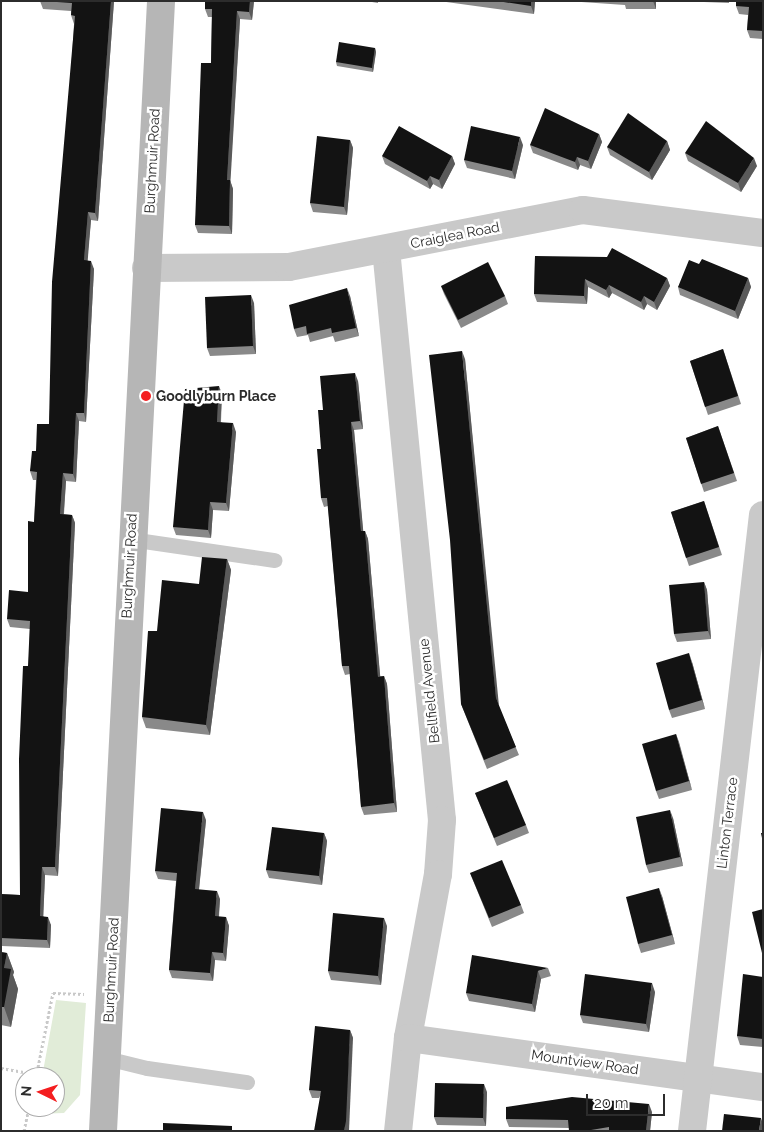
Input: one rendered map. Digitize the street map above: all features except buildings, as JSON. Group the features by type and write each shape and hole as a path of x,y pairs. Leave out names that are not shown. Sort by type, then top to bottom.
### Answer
{"street":[{"name":"Burghmuir Road","path":"103,1131 111,994 130,539 162,1"},
{"name":"Craiglea Road","path":"146,268 289,268 583,210 763,233"},
{"name":"Bellfield Avenue","path":"386,249 442,820 438,874 408,1038 398,1131"},
{"name":"Linton Terrace","path":"692,1131 763,515"},
{"name":"Mountview Road","path":"408,1038 763,1087"}],"lane":[{"path":"130,539 274,560"},
{"path":"106,1058 147,1068 247,1082"}],"path":[{"path":"38,1067 53,993 111,994"},
{"path":"1,1068 15,1071"},
{"path":"24,1131 27,1117"}],"green space":[{"path":"56,1000 86,1003 80,1095 65,1112 65,1067 44,1067"}],"place":[{"name":"Goodlyburn Place","path":"146,396"}]}
